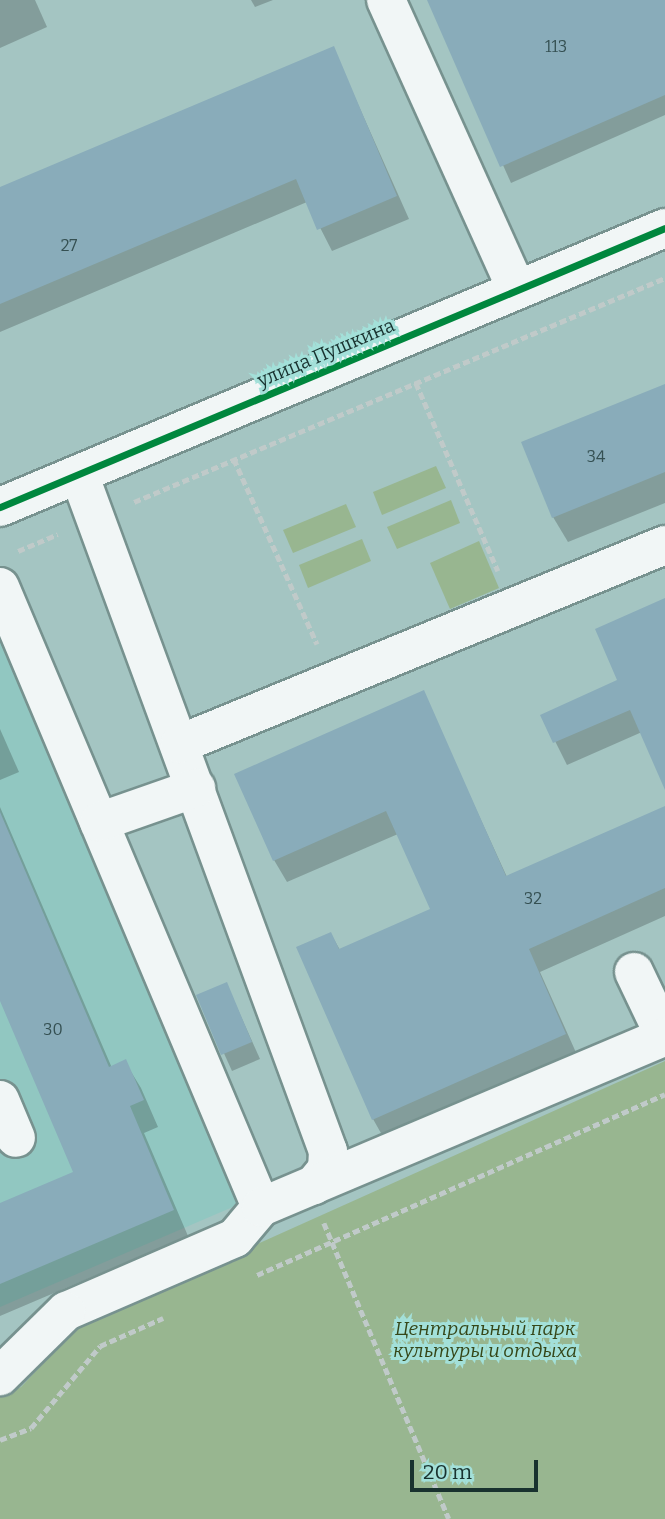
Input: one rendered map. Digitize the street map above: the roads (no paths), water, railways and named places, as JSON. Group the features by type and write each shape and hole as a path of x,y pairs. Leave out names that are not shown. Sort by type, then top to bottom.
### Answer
{"street":[{"path":"386,0 517,290"},
{"name":"улица Пушкина","path":"0,507 665,228"},
{"path":"79,474 328,1151 327,1169 311,1186"},
{"path":"180,744 665,545"},
{"path":"6,570 99,822 261,1208"},
{"path":"99,822 196,788"},
{"path":"0,1376 66,1311 235,1238 261,1208 664,1037 634,972"},
{"path":"0,1100 16,1138"}],"park label":[{"name":"Центральный парк культуры и отдыха","path":"485,1340"}]}
